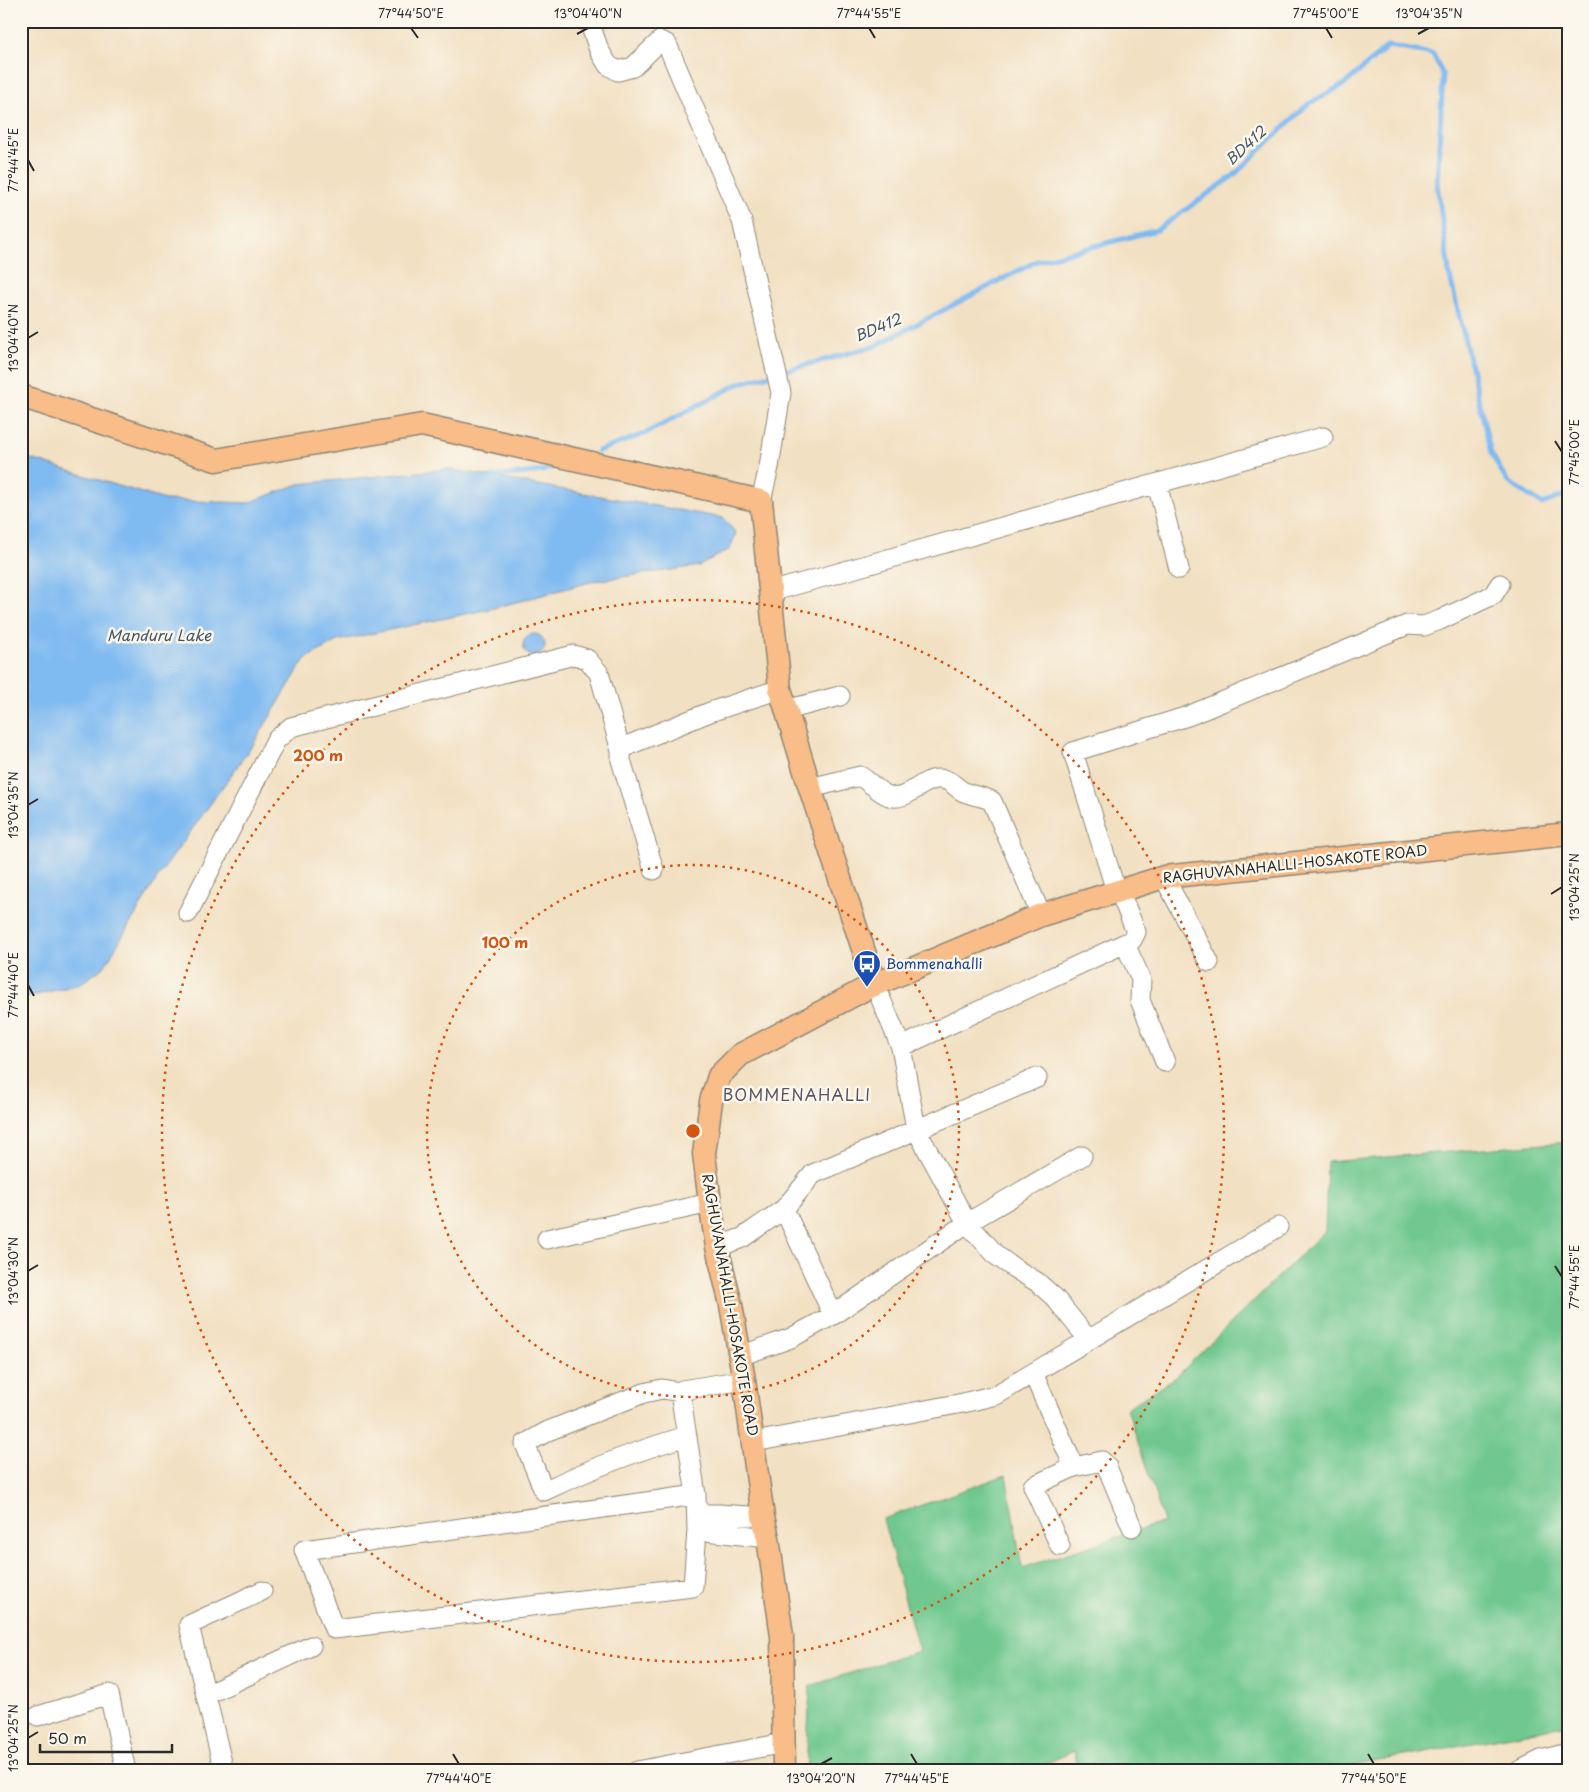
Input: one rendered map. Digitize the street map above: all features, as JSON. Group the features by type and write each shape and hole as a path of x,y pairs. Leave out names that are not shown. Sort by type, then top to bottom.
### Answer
{"main road":[{"path":"21,396 216,460 422,425 761,501 780,689 814,787 875,985"},
{"name":"RAGHUVANAHALLI-HOSAKOTE ROAD","path":"784,1771 782,1636 744,1380 717,1247 704,1154 711,1102 719,1076 740,1055 875,985 1041,915 1164,877 1568,834"}],"street":[{"path":"589,21 608,65 618,71 633,67 660,41 667,44 742,221 780,393 769,466 761,501"},
{"path":"770,592 1323,438"},
{"path":"1157,484 1179,569"},
{"path":"901,1047 1132,940 1136,932 1118,891 1072,752 1188,716 1407,625 1424,626 1440,620 1493,595 1500,584"},
{"path":"188,913 276,740 291,727 574,655 587,659 598,674 621,751 620,760 654,870"},
{"path":"621,751 629,745 710,712 780,689"},
{"path":"786,710 840,696"},
{"path":"814,787 860,776 879,791 890,797 897,798 930,781 938,779 950,781 963,792 992,800 1041,915"},
{"path":"1164,877 1209,962"},
{"path":"1125,944 1141,979 1140,1000 1166,1062"},
{"path":"875,985 901,1047 916,1129 967,1223 997,1256 1037,1282 1055,1298 1088,1339"},
{"path":"717,1247 742,1238 784,1209 813,1174 1037,1078"},
{"path":"740,1356 791,1338 832,1315 967,1223 1082,1156"},
{"path":"547,1239 710,1203"},
{"path":"784,1209 832,1315"},
{"path":"754,1442 963,1403 996,1395 1278,1227"},
{"path":"1033,1372 1074,1467"},
{"path":"687,1436 664,1442 581,1473 544,1491 525,1444 548,1431 644,1394 662,1389 680,1392 682,1390 744,1380"},
{"path":"680,1392 696,1495 697,1522 693,1587 334,1629 304,1550 696,1495"},
{"path":"1060,1546 1033,1486 1074,1467 1102,1461 1108,1467 1132,1527"},
{"path":"697,1522 719,1514 763,1516"},
{"path":"697,1522 768,1538"},
{"path":"224,1771 189,1625 262,1591"},
{"path":"206,1696 311,1646"},
{"path":"38,1716 109,1694 126,1771"},
{"path":"637,1771 784,1743"},
{"path":"1519,1771 1541,1760 1568,1753"}],"green space":[{"path":"1568,1142 1568,1725 1325,1771 1079,1771 1074,1751 1030,1771 806,1771 810,1686 919,1651 883,1519 1006,1475 1022,1568 1164,1522 1127,1408 1176,1377 1325,1231 1327,1162"}],"water":[{"name":"Manduru Lake","path":"21,456 165,500 248,503 299,484 448,469 723,518 736,533 730,549 699,566 594,581 494,608 337,641 305,659 254,743 158,877 104,967 80,984 21,999"},
{"path":"534,634 542,637 545,645 542,653 534,656 526,653 523,645 526,637"}],"waterway":[{"name":"BD412","path":"598,451 644,434 740,383 875,346 1037,261 1157,230 1233,176 1307,105 1346,83 1388,46 1433,54 1443,75 1437,183 1449,272 1491,453 1507,481 1542,504 1568,494"},
{"name":"BD412","path":"493,477 543,471 561,464"}],"place":[{"name":"Bommenahalli","path":"867,988"}],"district":[{"name":"BOMMENAHALLI","path":"797,1095"}]}
